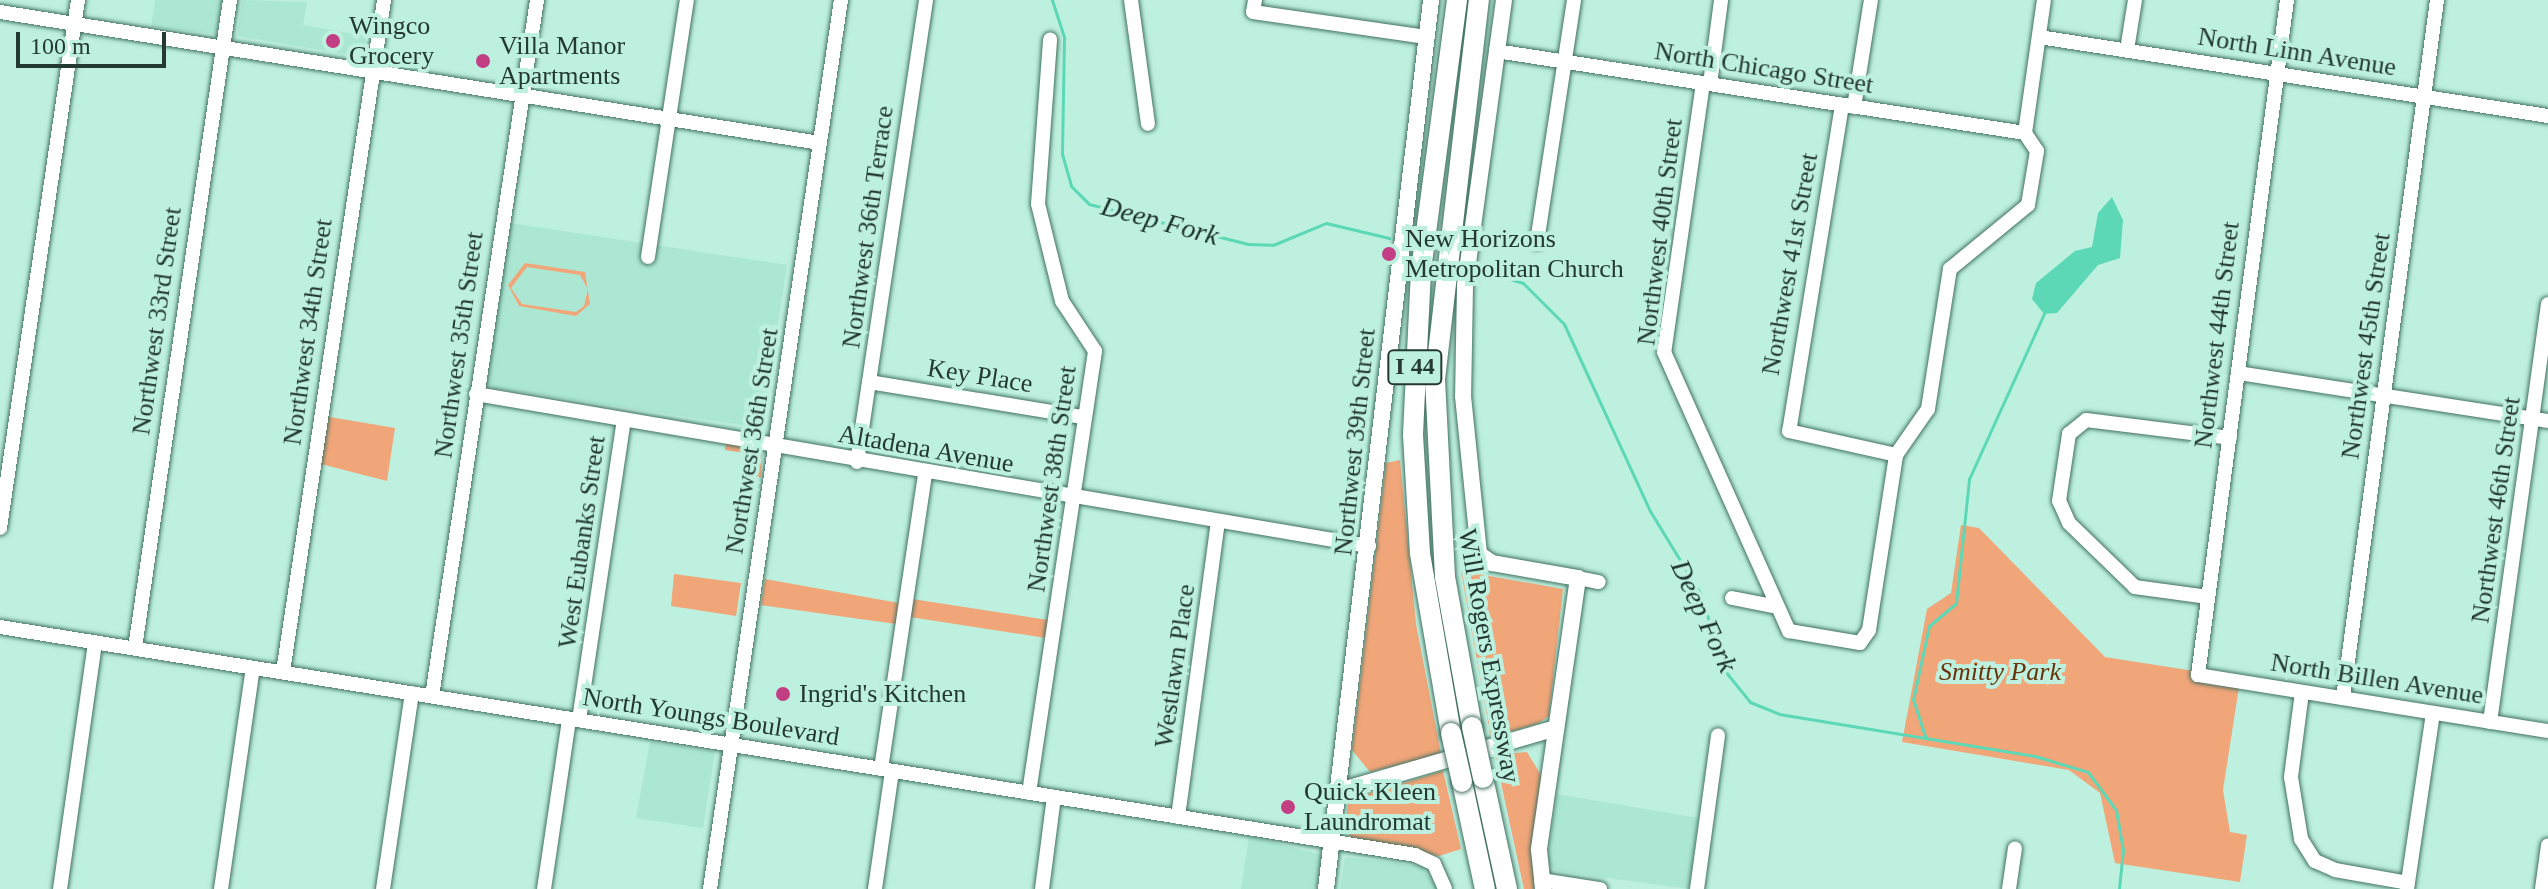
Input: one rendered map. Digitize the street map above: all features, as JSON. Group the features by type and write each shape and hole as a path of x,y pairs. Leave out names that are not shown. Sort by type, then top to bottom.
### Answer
{"highway":[{"name":"Will Rogers Expressway","path":"1457,0 1421,270 1413,434 1422,568 1451,733 1485,889"},
{"name":"Will Rogers Expressway","path":"1479,0 1435,379 1445,577 1472,727 1507,889"}],"main road":[{"name":"Northwest 39th Street","path":"1326,889 1369,546 1431,0"},
{"path":"1504,0 1462,346 1472,538 1482,557 1578,578 1550,772 1542,884"},
{"path":"1339,791 1556,728"},
{"path":"1514,740 1538,750 1550,772"}],"street":[{"path":"0,528 78,0"},
{"name":"Northwest 33rd Street","path":"135,648 230,0"},
{"name":"Northwest 34th Street","path":"283,672 384,0"},
{"name":"Northwest 35th Street","path":"432,696 537,0"},
{"path":"648,257 687,0"},
{"name":"Northwest 36th Street","path":"710,889 841,0"},
{"name":"Northwest 36th Terrace","path":"857,462 926,0"},
{"path":"1131,0 1148,124"},
{"path":"1537,242 1574,0"},
{"name":"Northwest 40th Street","path":"1721,0 1664,352 1773,606"},
{"name":"Northwest 41st Street","path":"1871,0 1848,106 1789,431 1896,455"},
{"path":"1732,598 1773,606 1796,636 1860,643 1869,630 1896,455 1928,409 1950,269 2028,205 2037,151 2025,133 2044,0"},
{"path":"2127,50 2135,0"},
{"name":"Northwest 44th Street","path":"2198,675 2238,373 2235,353 2287,0"},
{"name":"Northwest 45th Street","path":"2343,698 2437,0"},
{"path":"1254,6 1426,37"},
{"path":"0,12 820,143"},
{"name":"North Linn Avenue","path":"2039,37 2548,116"},
{"name":"Northwest 38th Street","path":"1029,793 1095,351 1062,301 1038,204 1050,39"},
{"name":"North Chicago Street","path":"1496,51 2025,133"},
{"name":"Northwest 46th Street","path":"2490,722 2548,304"},
{"path":"2238,373 2548,421"},
{"name":"Key Place","path":"869,382 1083,417"},
{"name":"Altadena Avenue","path":"476,394 857,462 1369,546"},
{"name":"West Eubanks Street","path":"544,889 624,419"},
{"path":"2208,597 2135,587 2069,523 2059,501 2069,434 2086,420 2230,438"},
{"path":"875,889 886,770 925,473"},
{"name":"Westlawn Place","path":"1178,817 1218,522"},
{"path":"1578,578 1599,582"},
{"name":"North Youngs Boulevard","path":"0,627 1415,855 1434,864 1445,889"},
{"path":"60,889 95,642"},
{"path":"221,889 253,668"},
{"name":"North Billen Avenue","path":"2198,675 2548,731"},
{"path":"2302,692 2291,777 2301,839 2315,861 2335,870 2408,886 2433,713"},
{"path":"383,889 412,693"},
{"path":"1697,889 1718,735"},
{"path":"1042,889 1054,797"},
{"path":"2542,889 2548,845"},
{"path":"2009,889 2015,848"},
{"path":"1542,884 1600,889"}],"shaded area":[{"path":"155,0 222,0 216,34 151,27"},
{"path":"242,0 307,2 303,25 366,36 363,57 237,36"},
{"path":"2112,197 2123,220 2120,258 2098,265 2057,313 2044,314 2032,299 2036,283 2075,251 2092,247 2098,213"},
{"path":"510,223 787,265 762,428 493,388 487,383"},
{"path":"650,742 715,752 703,828 636,818"},
{"path":"1557,794 1698,818 1689,889 1556,871 1547,862"},
{"path":"1249,836 1322,855 1316,889 1241,889"},
{"path":"1345,857 1421,866 1438,889 1340,889"}],"green space":[{"path":"525,263 585,272 588,288 580,275 527,267 511,288 522,304 576,312 584,306 588,290 590,304 576,316 519,306 508,285"},
{"path":"324,416 395,428 387,481 317,463"},
{"path":"726,440 762,448 761,477 745,476 745,453 725,450"},
{"path":"1400,460 1416,624 1441,754 1370,772 1352,750 1386,463"},
{"name":"Smitty Park","path":"1961,525 1979,528 2105,657 2194,671 2193,680 2239,687 2223,790 2230,832 2247,835 2240,882 2115,863 2100,793 2069,770 1902,742 1927,609 1951,593"},
{"path":"1461,571 1563,589 1549,716 1539,723 1491,738"},
{"path":"674,574 741,583 736,616 671,606"},
{"path":"765,579 899,603 896,624 761,605"},
{"path":"912,599 1048,620 1046,638 910,617"},
{"path":"1527,752 1541,775 1534,889 1524,889 1495,755"},
{"path":"1443,771 1461,849 1439,856 1352,839 1345,829 1348,804 1357,797"}],"waterway":[{"name":"Deep Fork","path":"1052,0 1064,38 1062,154 1071,186 1089,204 1248,244 1273,245 1326,223 1389,238"},
{"name":"Deep Fork","path":"1481,270 1523,283 1564,324 1650,511 1700,593 1725,671 1750,702 1779,714 2035,756 2088,772 2116,810 2123,850 2119,889"},
{"path":"1925,736 1913,700 1929,626 1956,603 1969,479 2044,314"}],"place":[{"name":"Wingco Grocery","path":"333,41"},
{"name":"Villa Manor Apartments","path":"483,61"},
{"name":"New Horizons Metropolitan Church","path":"1389,254"},
{"name":"Ingrid's Kitchen","path":"783,694"},
{"name":"Quick Kleen Laundromat","path":"1288,807"}]}
